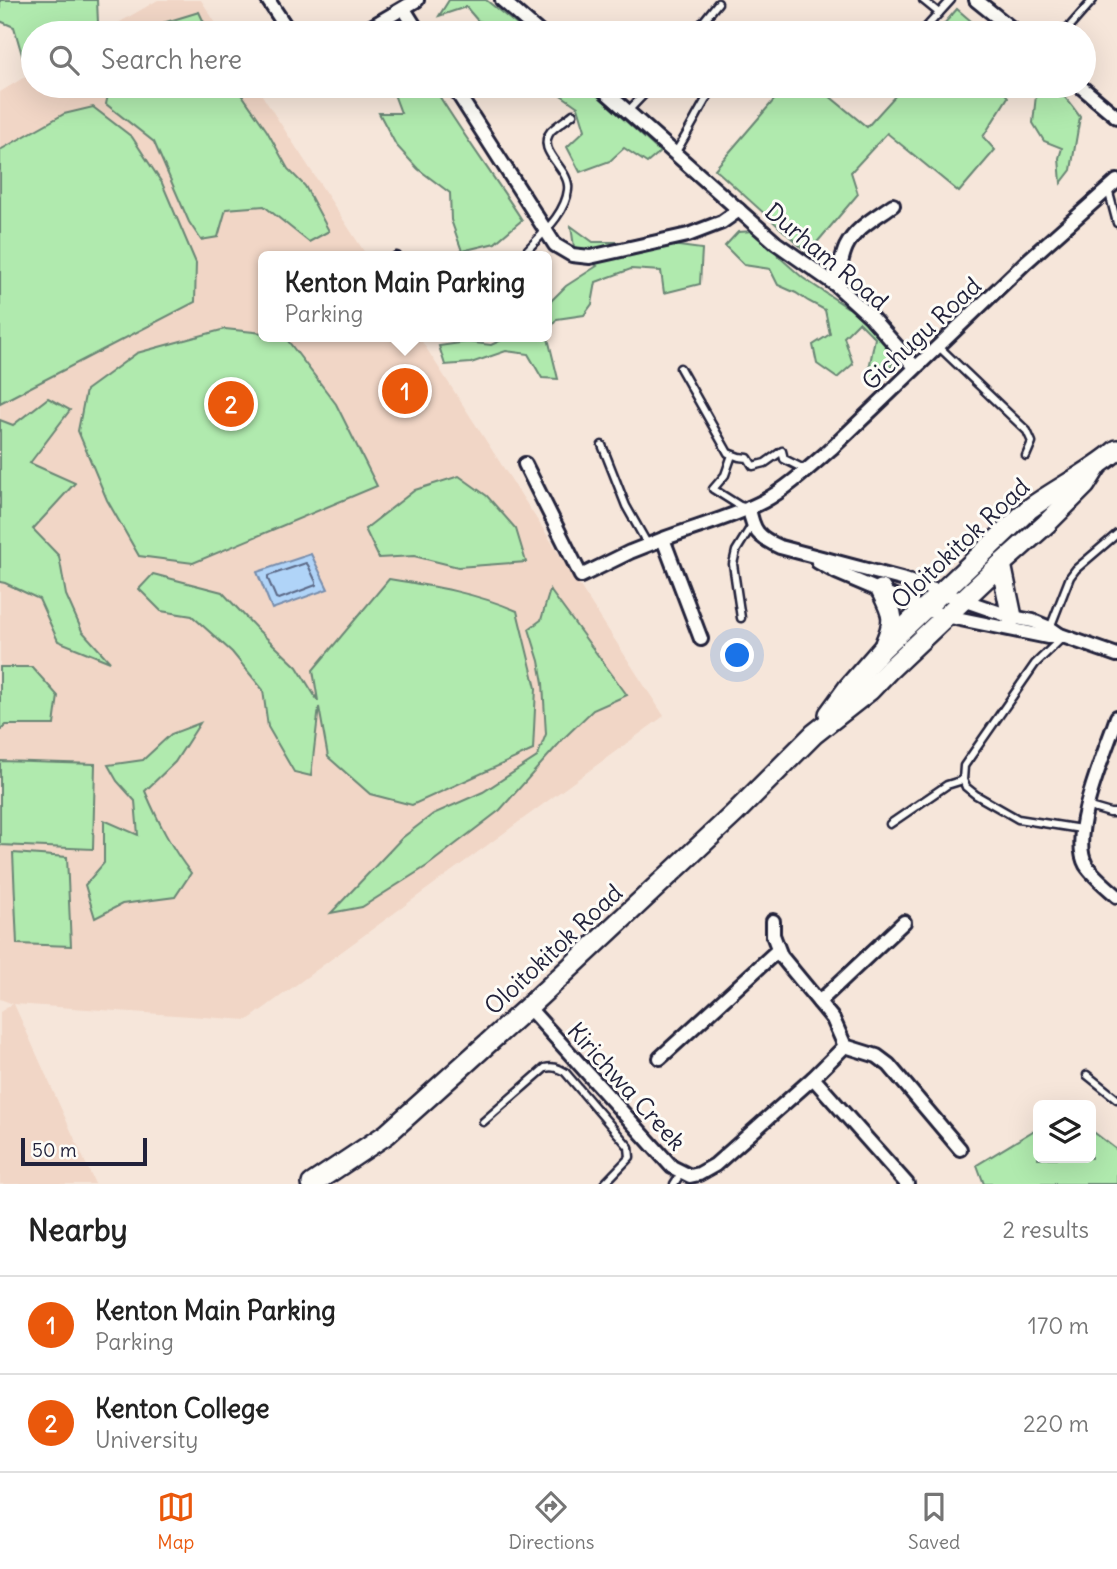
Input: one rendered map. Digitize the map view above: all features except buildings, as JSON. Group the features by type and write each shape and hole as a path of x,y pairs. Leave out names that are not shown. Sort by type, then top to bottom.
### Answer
{"main road":[{"name":"Oloitokitok Road","path":"814,734 848,688 883,648 1029,509 1097,466 1117,450"},
{"name":"Oloitokitok Road","path":"312,1184 387,1134 528,1007 735,813 814,734 870,690 1046,524 1085,485 1097,466"},
{"path":"1001,564 1012,617"},
{"path":"881,590 893,618 891,631 883,648"}],"street":[{"path":"268,0 282,21"},
{"path":"378,21 401,5 417,0"},
{"path":"502,0 526,21"},
{"path":"976,0 1002,21"},
{"path":"401,5 411,21"},
{"name":"Durham Road","path":"461,98 555,245 572,255 590,257 688,235 722,222 739,210"},
{"name":"Durham Road","path":"613,98 776,243 836,285 870,316 915,367"},
{"path":"1094,98 1117,117"},
{"name":"Gichugu Road","path":"525,464 582,576 630,552 749,508 781,490 832,448 1026,262 1113,185"},
{"path":"836,285 845,248 850,239 859,229 893,205"},
{"path":"749,508 752,525 770,542 905,580 1012,617 1033,621 1117,655"},
{"path":"663,539 701,639"},
{"path":"805,554 836,572 923,609 1048,637 1058,633"},
{"path":"1117,717 1086,806 1080,843 1087,867 1117,896"},
{"path":"773,921 773,934 781,956 832,1019 845,1046 877,1056 889,1065 960,1149"},
{"path":"819,1002 904,922"},
{"path":"660,1058 778,950"},
{"name":"Kirichwa Creek","path":"528,1007 672,1167 678,1178 699,1174 715,1165 845,1046"},
{"path":"813,1078 907,1184"}],"lane":[{"path":"923,0 939,13"},
{"path":"931,21 951,0"},
{"path":"1075,21 1093,0"},
{"path":"704,21 718,3"},
{"path":"628,111 640,98"},
{"path":"674,153 707,98"},
{"path":"526,251 559,214 568,191 565,174 547,150 547,140 554,128 573,114"},
{"path":"1113,185 1117,223"},
{"path":"938,346 1027,430 1032,442 1026,456"},
{"path":"680,368 725,449 732,455 748,458 753,466 765,463 782,451 784,459 806,470"},
{"path":"602,445 626,506 648,545"},
{"path":"732,455 725,475 713,489 740,506 749,508"},
{"path":"741,618 733,564 736,551 752,525"},
{"path":"1081,829 1018,819 976,795 962,780 964,766 1058,633 1070,578 1076,569 1117,534"},
{"path":"890,824 947,785 962,780"},
{"path":"1086,806 1117,813"},
{"path":"569,1077 581,1067"},
{"path":"483,1122 545,1068 559,1069 629,1147 630,1157 604,1184"},
{"path":"1087,1075 1117,1099"}],"shaded area":[{"path":"158,0 201,0 214,21 122,21"},
{"path":"21,79 21,98 264,98 364,251 258,251 258,342 422,342 664,716 248,1020 14,1004 95,1184 0,1184 0,1012 13,1004 0,999 0,92"}],"green space":[{"path":"0,0 97,0 98,21 21,21 21,51 14,27 0,21"},
{"path":"449,0 486,0 512,21 478,21 466,7 439,16"},
{"path":"957,9 971,21 946,21"},
{"path":"199,12 203,21 170,21"},
{"path":"107,98 244,98 288,169 305,186 329,231 309,242 264,206 226,209 218,237 201,240 189,222 154,142 106,104"},
{"path":"395,98 441,98 522,220 495,243 462,251 451,220 450,193 418,169 396,145 379,113 401,113"},
{"path":"565,98 600,98 660,152 647,163 624,148 610,161 580,172 567,147 585,130 578,107"},
{"path":"776,98 832,98 867,127 893,98 1007,98 983,137 995,150 959,192 887,133 851,172 858,194 808,253 715,169"},
{"path":"1036,98 1065,98 1080,117 1071,170 1061,183 1059,158 1062,148 1044,141 1033,123"},
{"path":"93,107 132,137 162,183 196,263 195,302 0,403 0,150 64,114"},
{"path":"571,226 593,242 623,242 654,235 679,246 702,249 700,284 664,293 661,271 631,269 596,282 592,304 584,315 557,319 552,326 552,300 566,286 597,266 574,247"},
{"path":"771,230 778,256 803,278 847,307 888,324 895,354 888,376 867,379 875,338 859,322 844,337 853,364 837,378 817,364 813,345 830,334 825,310 778,285 770,269 744,265 725,246 738,232"},
{"path":"225,329 258,332 258,342 289,342 336,404 377,486 193,563 139,556 107,500 78,431 86,390 137,353"},
{"path":"467,342 491,345 497,342 549,342 558,379 542,378 528,354 506,351 471,363 445,365 439,346"},
{"path":"48,398 70,410 30,463 75,483 33,529 59,556 66,595 82,631 110,662 58,641 39,599 0,582 0,420 13,425"},
{"path":"459,476 487,496 516,529 526,562 458,567 414,556 379,558 365,529 415,490"},
{"path":"153,574 222,592 297,667 318,701 313,670 389,579 470,595 517,611 536,688 533,750 412,805 370,794 328,757 319,707 311,776 294,772 268,727 263,690 232,652 192,616 161,611 139,589"},
{"path":"550,590 627,695 593,710 564,738 500,810 427,866 362,907 331,913 402,838 433,814 483,792 537,757 546,734 543,683 529,629 541,620"},
{"path":"0,667 32,667 58,696 54,725 6,725 0,731"},
{"path":"200,723 175,762 145,791 165,834 191,873 175,897 122,904 95,918 85,885 104,863 104,820 138,835 135,801 117,781 108,765 143,760 171,734"},
{"path":"0,761 95,764 93,849 0,845"},
{"path":"13,853 67,857 71,946 17,944"},
{"path":"1033,1131 1033,1163 1096,1163 1096,1134 1117,1150 1117,1184 984,1184 977,1165"}],"water":[{"path":"311,554 328,589 272,609 257,572"}],"place":[{"name":"Kenton Main Parking","path":"405,391"},
{"name":"Kenton College","path":"231,404"}]}
